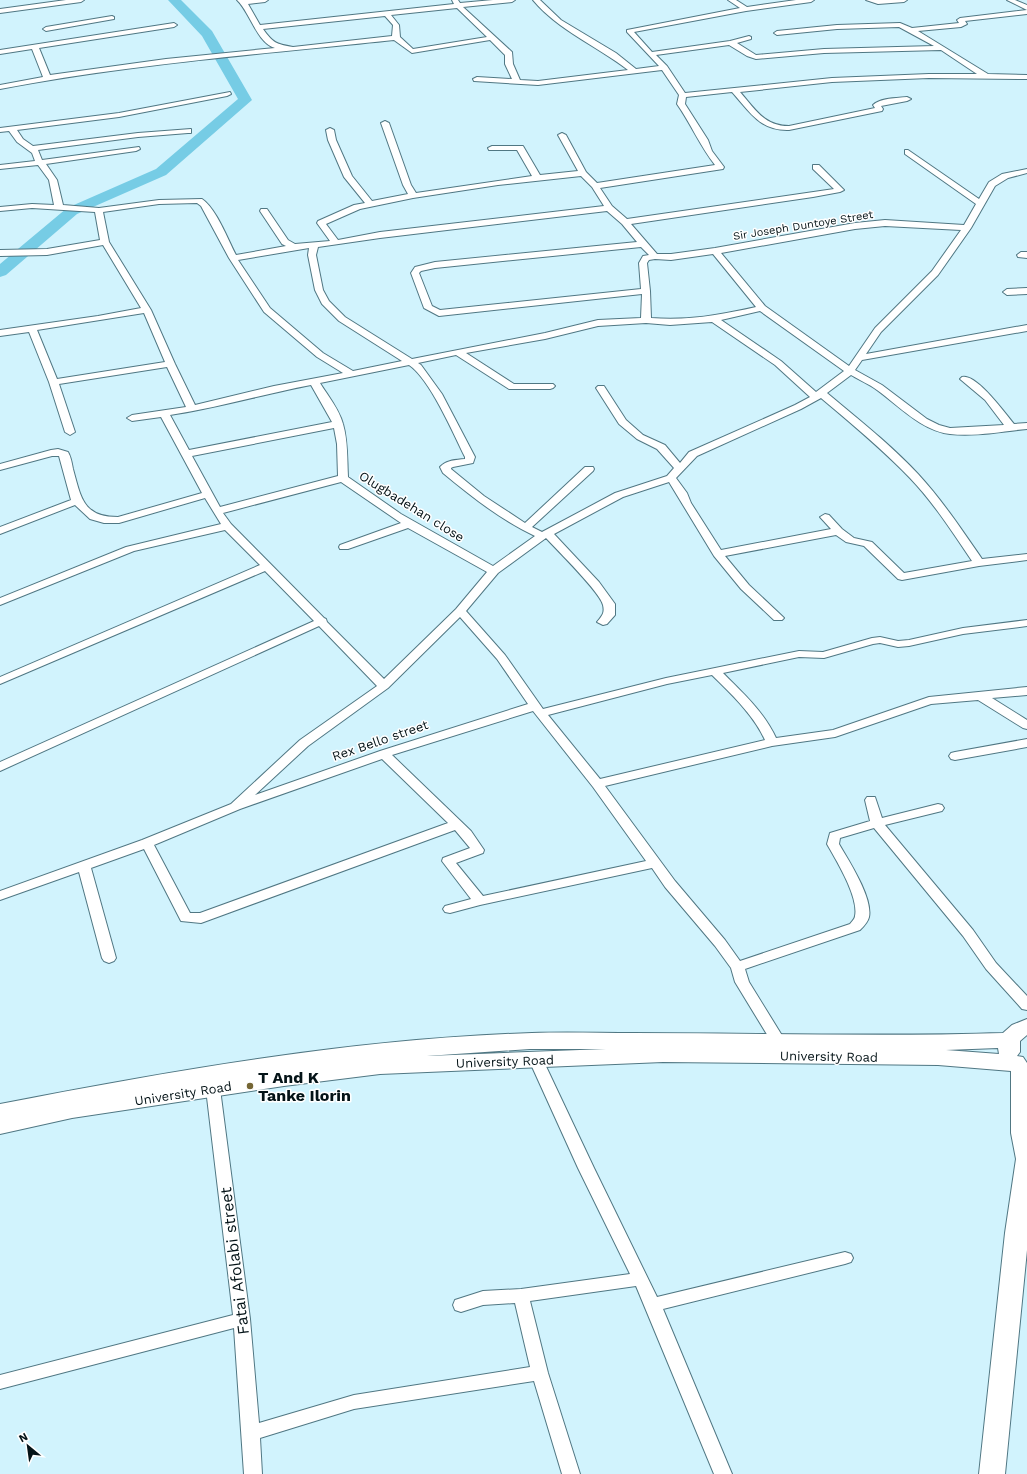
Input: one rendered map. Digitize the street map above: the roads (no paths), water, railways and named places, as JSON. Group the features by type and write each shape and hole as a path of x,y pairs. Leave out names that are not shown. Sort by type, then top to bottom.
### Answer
{"main road":[{"path":"992,1474 1017,1234 1027,1159 1022,1133 1021,1067 1010,1056 1008,1048 1009,1040 1013,1034 1027,1027"},
{"name":"University Road","path":"0,1112 70,1098 221,1072 378,1053 531,1041 935,1044 1009,1040"},
{"name":"University Road","path":"0,1126 72,1110 380,1066 663,1054 938,1057 1021,1067"}],"street":[{"path":"0,11 81,0"},
{"path":"265,0 242,1 258,27 270,42 275,46 288,49"},
{"path":"258,27 386,13 456,2 512,0"},
{"path":"536,0 559,21 613,55 634,71"},
{"path":"731,0 746,9"},
{"path":"595,186 720,167 708,151 704,140 681,104 683,95 664,68 629,31 746,9 812,0"},
{"path":"870,0 878,2 904,0"},
{"path":"1010,0 1027,8"},
{"path":"456,2 509,54 509,64 517,82"},
{"path":"911,30 961,25 964,24 960,20 1027,12"},
{"path":"386,13 396,25 396,38"},
{"path":"46,29 112,18"},
{"path":"77,24 85,38"},
{"path":"777,33 837,27 889,24 900,25 942,48 985,76"},
{"path":"0,52 174,25"},
{"path":"0,87 47,78 166,61 396,38 412,51 492,38"},
{"path":"651,54 730,44 749,38"},
{"path":"730,44 734,44 756,57 811,52 942,48"},
{"path":"35,46 47,78"},
{"path":"477,79 538,83 664,68"},
{"path":"683,95 735,91 832,80 929,76 1027,77"},
{"path":"735,91 764,123 771,127 779,128 789,128 875,110 879,109 877,105 879,104 907,99"},
{"path":"0,130 119,115 227,94"},
{"path":"385,123 407,185 413,195"},
{"path":"12,129 16,137 23,144 32,148 36,152 36,156 52,180 59,207"},
{"path":"330,130 332,140 348,177 370,204"},
{"path":"32,148 138,135 188,131"},
{"path":"562,135 583,173 595,186 609,208 625,222 655,256"},
{"path":"492,148 520,148 538,177"},
{"path":"0,167 41,164 136,149"},
{"path":"908,152 981,204"},
{"path":"625,222 700,210 791,199 840,190 816,167"},
{"path":"235,807 304,743 384,686 460,611 494,572 545,534 619,495 671,478 693,454 798,407 819,395 850,371 878,330 935,273 968,228 992,184 1005,176 1027,172"},
{"path":"336,243 322,223 323,221 351,211 357,207 413,195 538,177 583,173"},
{"path":"0,210 32,206 99,210 159,202 199,201 204,204 233,258 267,310 320,355 352,374"},
{"path":"233,258 294,247 336,243 380,235 609,208"},
{"path":"99,210 105,242 147,310 170,364 192,409"},
{"path":"264,211 285,242 294,247"},
{"name":"Sir Joseph Duntoye Street","path":"655,256 671,257 715,251 855,226 885,223 968,228"},
{"path":"0,253 47,252 105,242"},
{"path":"643,244 434,266 418,269 415,273 428,308 439,313 646,291"},
{"path":"314,246 312,255 319,290 325,302 342,319 418,367 437,394 470,457 469,461 450,464 445,467 447,471 478,498 525,528 545,534 595,584 609,604 609,615 603,622"},
{"path":"715,251 762,308 850,371 879,387 924,421 936,427 950,431 1027,426"},
{"path":"646,320 646,291 643,263 646,258 655,256"},
{"path":"1006,292 1027,291"},
{"path":"132,418 192,409 274,389 545,336 598,323 646,320 670,322 714,319 762,308"},
{"path":"0,333 147,310"},
{"path":"714,319 778,363 859,425 869,436 914,476 942,510 979,563"},
{"path":"858,358 1027,328"},
{"path":"32,329 54,382 70,432"},
{"path":"458,352 512,387 550,386"},
{"path":"54,382 170,364"},
{"path":"965,379 988,398 1012,428"},
{"name":"Olugbadehan close","path":"314,381 336,416 342,444 343,478 365,495 409,524 494,572"},
{"path":"601,388 622,422 640,437 661,447 677,466 680,467"},
{"path":"164,414 217,511 227,526 322,621 384,686"},
{"path":"186,454 338,424"},
{"path":"0,467 51,453 64,454 77,500 94,517 104,520 119,520 208,494"},
{"path":"525,528 589,469"},
{"path":"217,511 343,478"},
{"path":"671,478 682,493 686,503 718,554 745,587 778,618"},
{"path":"0,531 77,500"},
{"path":"825,518 850,540 868,544 902,577 979,563 1027,557"},
{"path":"344,547 409,524"},
{"path":"0,602 130,549 227,526"},
{"path":"718,554 838,531"},
{"path":"0,681 267,566"},
{"path":"460,611 501,657 538,710 597,784 670,884 720,943 737,967 742,982 779,1042"},
{"path":"0,767 322,621"},
{"name":"Rex Bello street","path":"0,896 147,843 235,807 384,754 538,710 666,681 799,654 824,655 872,641 880,640 898,644 909,643 963,631 1027,623"},
{"path":"715,671 750,707 764,725 772,742"},
{"path":"597,784 772,742 835,733 929,701 1027,691"},
{"path":"980,696 1027,725"},
{"path":"956,756 1027,743"},
{"path":"384,754 467,834 478,850 448,861 480,901"},
{"path":"871,800 876,824 968,933 991,966 1027,1005"},
{"path":"737,967 855,927 862,918 862,908 853,879 833,844 834,836 938,808"},
{"path":"147,843 186,918 201,918 456,825"},
{"path":"450,909 654,862"},
{"path":"84,865 109,958"},
{"path":"536,1060 586,1168 654,1305 723,1474"},
{"name":"Fatai Afolabi street","path":"213,1089 242,1319 251,1433 249,1473"},
{"path":"654,1305 845,1258"},
{"path":"461,1305 483,1298 521,1296 641,1278"},
{"path":"521,1296 540,1373 571,1474"},
{"path":"0,1382 242,1319"},
{"path":"251,1433 354,1402 540,1373"}],"waterway":[{"path":"0,272 72,211 161,172 245,100 207,34 174,0"}],"place":[{"name":"T And K Tanke Ilorin","path":"250,1086"}]}
